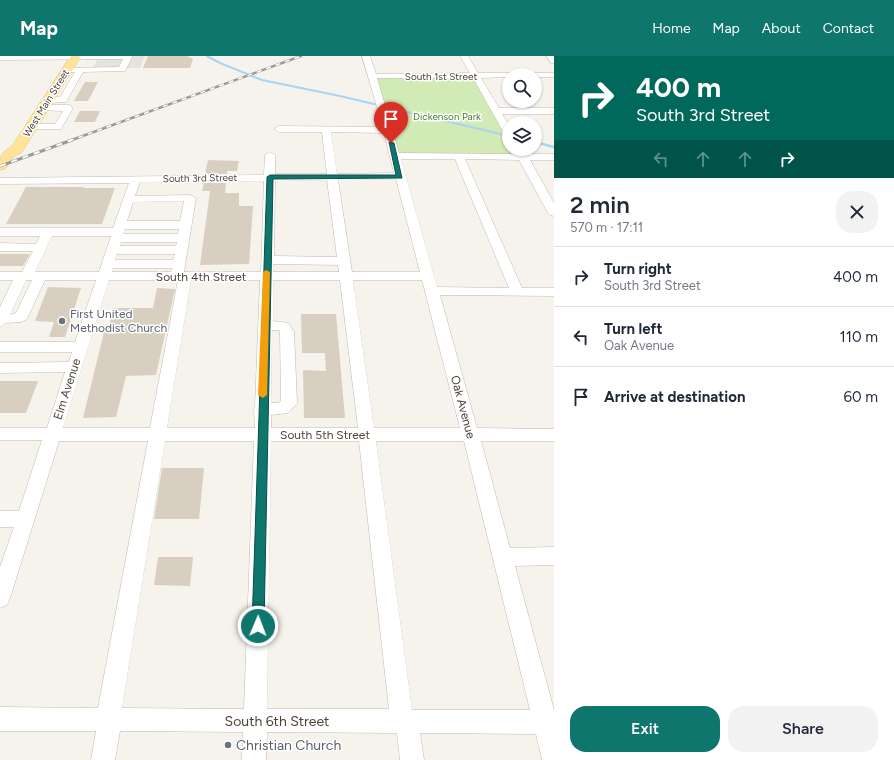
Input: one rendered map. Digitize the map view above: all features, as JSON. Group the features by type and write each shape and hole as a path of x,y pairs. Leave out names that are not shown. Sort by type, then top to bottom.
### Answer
{"main road":[{"name":"West Main Street","path":"0,166 8,154 18,149 76,56"},
{"name":"West Main Street","path":"0,180 9,173 21,153 18,149"}],"street":[{"path":"0,58 76,56 89,62 122,69 127,59"},
{"name":"Oak Avenue","path":"366,56 382,106 387,130 549,722 554,760"},
{"path":"464,56 502,121"},
{"path":"550,56 554,61"},
{"path":"67,70 89,62 127,59"},
{"path":"46,104 63,100 89,62"},
{"name":"South 1st Street","path":"372,76 502,75"},
{"path":"542,75 554,75"},
{"path":"31,127 58,127 68,108 46,104"},
{"path":"497,111 554,111"},
{"path":"543,118 554,118"},
{"path":"279,129 387,130"},
{"path":"326,130 404,722 412,760"},
{"path":"395,156 459,157 502,154"},
{"path":"254,760 262,409 270,155"},
{"path":"522,156 554,213"},
{"path":"542,156 554,157"},
{"path":"459,157 517,292"},
{"name":"South 3rd Street","path":"0,180 135,180 400,176"},
{"name":"Elm Avenue","path":"1,593 6,558 25,518 135,180"},
{"path":"103,760 110,720 110,707 158,435 190,198 170,204 148,204 129,199"},
{"path":"115,243 186,220"},
{"path":"0,232 48,232 115,243 182,250"},
{"path":"1,321 29,276 48,232"},
{"path":"115,243 184,238"},
{"name":"South 4th Street","path":"0,276 29,276 115,243 181,272 266,269 345,269 430,284 517,292 554,292"},
{"path":"0,247 41,248"},
{"path":"1,321 16,319 22,316 29,276"},
{"path":"262,409 282,409 288,404 287,332 283,326 265,325"},
{"path":"0,346 81,348"},
{"path":"0,368 74,367"},
{"path":"264,377 288,378"},
{"name":"South 5th Street","path":"0,434 554,435"},
{"path":"0,519 25,518"},
{"path":"503,557 554,556"},
{"name":"South 6th Street","path":"0,719 549,722"}],"green space":[{"name":"Dickenson Park","path":"475,75 502,122 502,156 522,157 395,156 372,76"}],"shaded area":[{"path":"99,56 145,56 140,68 93,68"}],"building":[{"path":"148,56 187,56 193,59 190,68 143,68"},
{"path":"85,82 98,82 88,101 74,101"},
{"path":"80,111 100,111 95,122 74,122"},
{"path":"208,160 239,161 237,171 227,171 227,174 205,174"},
{"path":"204,183 226,183 225,193 239,193 239,206 253,206 249,264 200,265 210,191 202,191"},
{"path":"26,187 115,188 102,224 6,224"},
{"path":"0,254 30,254 23,266 0,266"},
{"path":"48,287 81,288 65,337 49,337 54,322 35,321"},
{"path":"157,288 175,289 156,375 126,376 116,417 83,418 105,328 108,328 114,308 153,308"},
{"path":"301,314 336,314 345,418 304,418 303,370 326,371 325,353 302,353"},
{"path":"0,381 38,381 26,413 0,413"},
{"path":"162,468 204,468 199,519 154,519"},
{"path":"158,557 193,557 190,586 154,585"}],"waterway":[{"path":"207,56 220,63 262,80 340,96 502,134"},
{"path":"542,144 554,147"}],"railway":[{"path":"69,141 301,56"},
{"path":"0,166 72,140"}],"slow traffic":[{"path":"263,395 266,272"}],"place":[{"name":"First United Methodist Church","path":"62,321"},
{"name":"Christian Church","path":"228,745"}],"route":[{"path":"258,626 262,409 270,177 400,176 391,143"}]}
